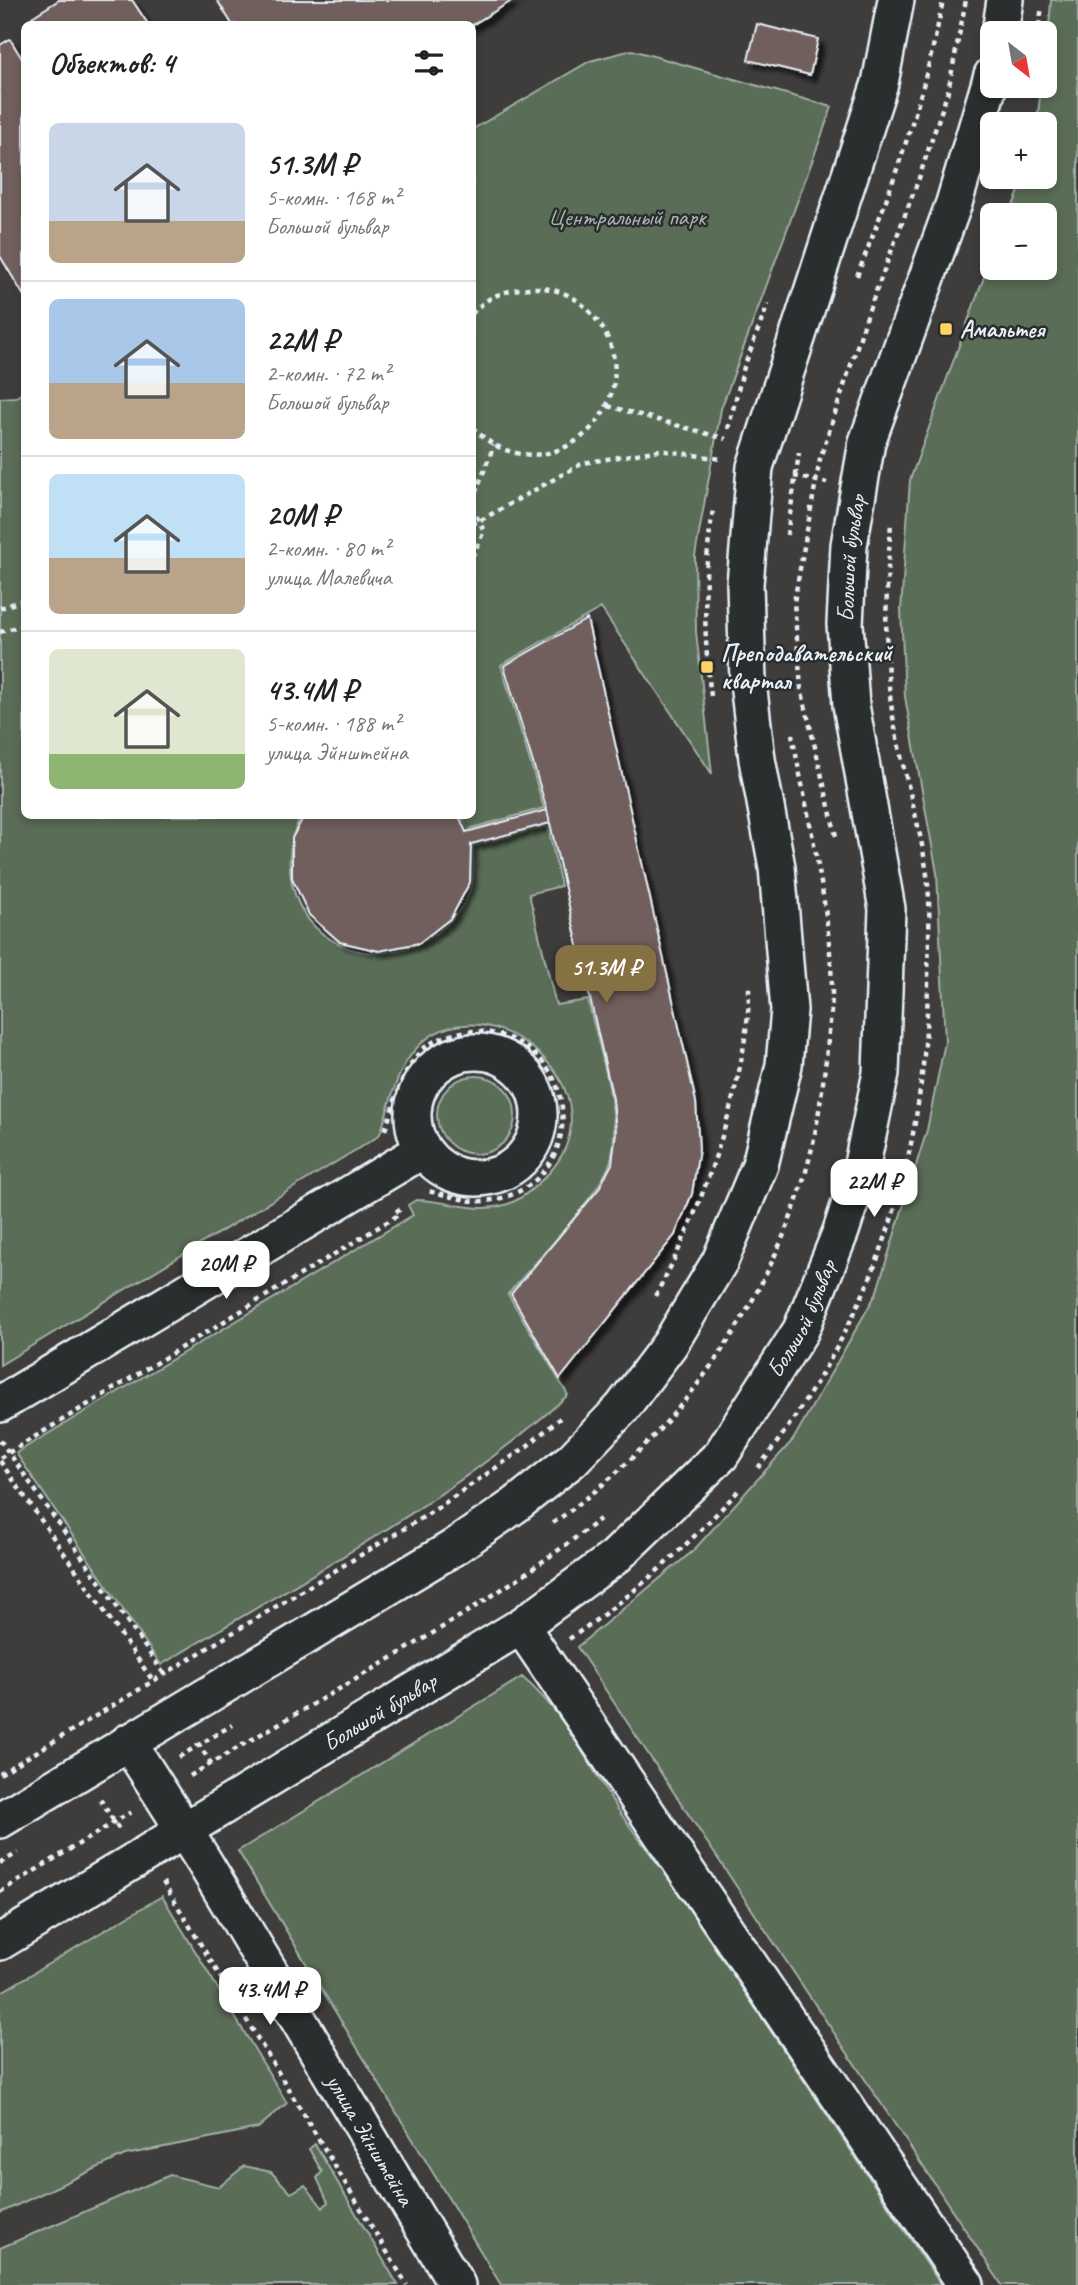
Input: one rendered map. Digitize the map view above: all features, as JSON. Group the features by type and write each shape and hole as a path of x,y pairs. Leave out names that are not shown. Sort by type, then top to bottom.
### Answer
{"street":[{"path":"0,1819 453,1548 514,1506 572,1460 622,1408 670,1344 720,1261 760,1165 784,1065 789,1010 777,867 757,759 748,682 739,463 880,83 895,0"},
{"path":"1002,21 1005,0"},
{"name":"Большой бульвар","path":"0,1942 521,1626 615,1557 721,1455 801,1330 841,1231 861,1169 881,1073 887,909 851,705 845,624 849,545 867,442 954,203 985,98"},
{"path":"0,1404 424,1150"},
{"path":"521,1626 966,2285"},
{"name":"улица Эйнштейна","path":"128,1742 185,1831 457,2285"}],"path":[{"path":"854,285 896,178 933,54 943,0"},
{"path":"838,848 805,710 794,602 820,459 869,310 919,178 948,91 966,0"},
{"path":"476,306 496,295 518,288 540,287 563,293 583,304 599,320 610,340 615,362 615,385 608,406 592,428 571,444 546,452 519,453 494,444 476,430"},
{"path":"739,463 726,439 744,367 770,298"},
{"path":"608,406 726,439"},
{"path":"476,494 494,444"},
{"path":"786,538 800,449"},
{"path":"476,523 583,463 660,450 739,463 816,482 859,486"},
{"path":"720,472 739,463"},
{"path":"713,705 707,667 707,576 716,497"},
{"path":"476,515 484,531 476,548"},
{"path":"0,608 21,601"},
{"path":"0,632 21,626"},
{"path":"544,1530 586,1500 637,1452 683,1403 751,1302 804,1180 822,1096 832,992 822,887 790,721"},
{"path":"650,1304 675,1261 713,1158 744,1057 749,972"},
{"path":"153,1681 0,1459 400,1214"},
{"path":"0,1774 430,1513 526,1447 564,1415"},
{"path":"0,1440 164,1674 162,1684"},
{"path":"754,1473 776,1445"},
{"path":"608,1613 680,1554 747,1482"},
{"path":"183,1780 450,1622 564,1547 605,1516"},
{"path":"173,1761 234,1724"},
{"path":"193,1735 216,1771"},
{"path":"96,1793 125,1839"},
{"path":"0,1892 137,1808"},
{"path":"164,1883 407,2285"}],"green space":[{"path":"1051,0 1078,0 1078,2285 1002,2285 577,1647 693,1551 793,1440 876,1294 927,1130 945,1042 937,873 905,697 901,610 910,480 983,280 1057,280 1057,203 1014,203 1020,189 1057,189 1057,112 1038,112 1040,98 1057,98 1057,21 1050,21"},
{"name":"Центральный парк","path":"632,50 832,107 721,409 695,556 696,632 712,774 601,608 501,665 544,808 468,829 463,819 476,819 476,127 590,61"},
{"path":"21,394 21,819 300,819 290,851 293,888 299,905 322,934 359,951 379,953 419,944 452,920 464,903 472,884 473,846 548,826 561,886 529,894 556,1005 588,1000 612,1104 613,1145 610,1163 603,1177 579,1212 508,1294 568,1395 474,1471 423,1506 161,1665 16,1453 413,1215 408,1205 416,1200 482,1208 505,1205 523,1196 548,1174 568,1139 569,1105 556,1073 532,1047 501,1030 468,1025 435,1033 408,1059 395,1086 380,1134 374,1139 0,1365 0,398 16,397"},
{"path":"476,1076 491,1079 504,1087 512,1100 515,1115 512,1130 504,1143 491,1151 476,1154 461,1151 448,1143 440,1130 437,1115 440,1100 448,1087 461,1079"},
{"path":"522,1677 563,1722 617,1808 662,1869 941,2285 501,2285 238,1851"},
{"path":"162,1896 287,2103 258,2128 125,2155 0,2213 0,1993"},
{"path":"315,2144 398,2285 0,2285 0,2248 170,2175 219,2187 244,2166 271,2172 291,2193 305,2185 323,2208 328,2202 317,2178 322,2172 309,2149"}],"building":[{"path":"59,0 132,0 146,21 35,21 32,17"},
{"path":"217,0 513,0 476,23 230,21"},
{"path":"757,24 818,39 810,75 748,60"},
{"path":"10,39 21,57 21,291 0,256 0,45"},
{"path":"587,619 696,1102 699,1149 692,1194 675,1235 560,1379 511,1294 598,1190 612,1164 616,1132 613,1099 547,810 504,666"},
{"path":"547,810 550,823 471,844 470,882 451,918 419,943 379,951 340,942 309,915 292,878 292,838 302,819 460,819 466,832"}],"place":[{"name":"Амальтея","path":"946,329"},
{"name":"Преподавательский квартал","path":"707,667"}]}
